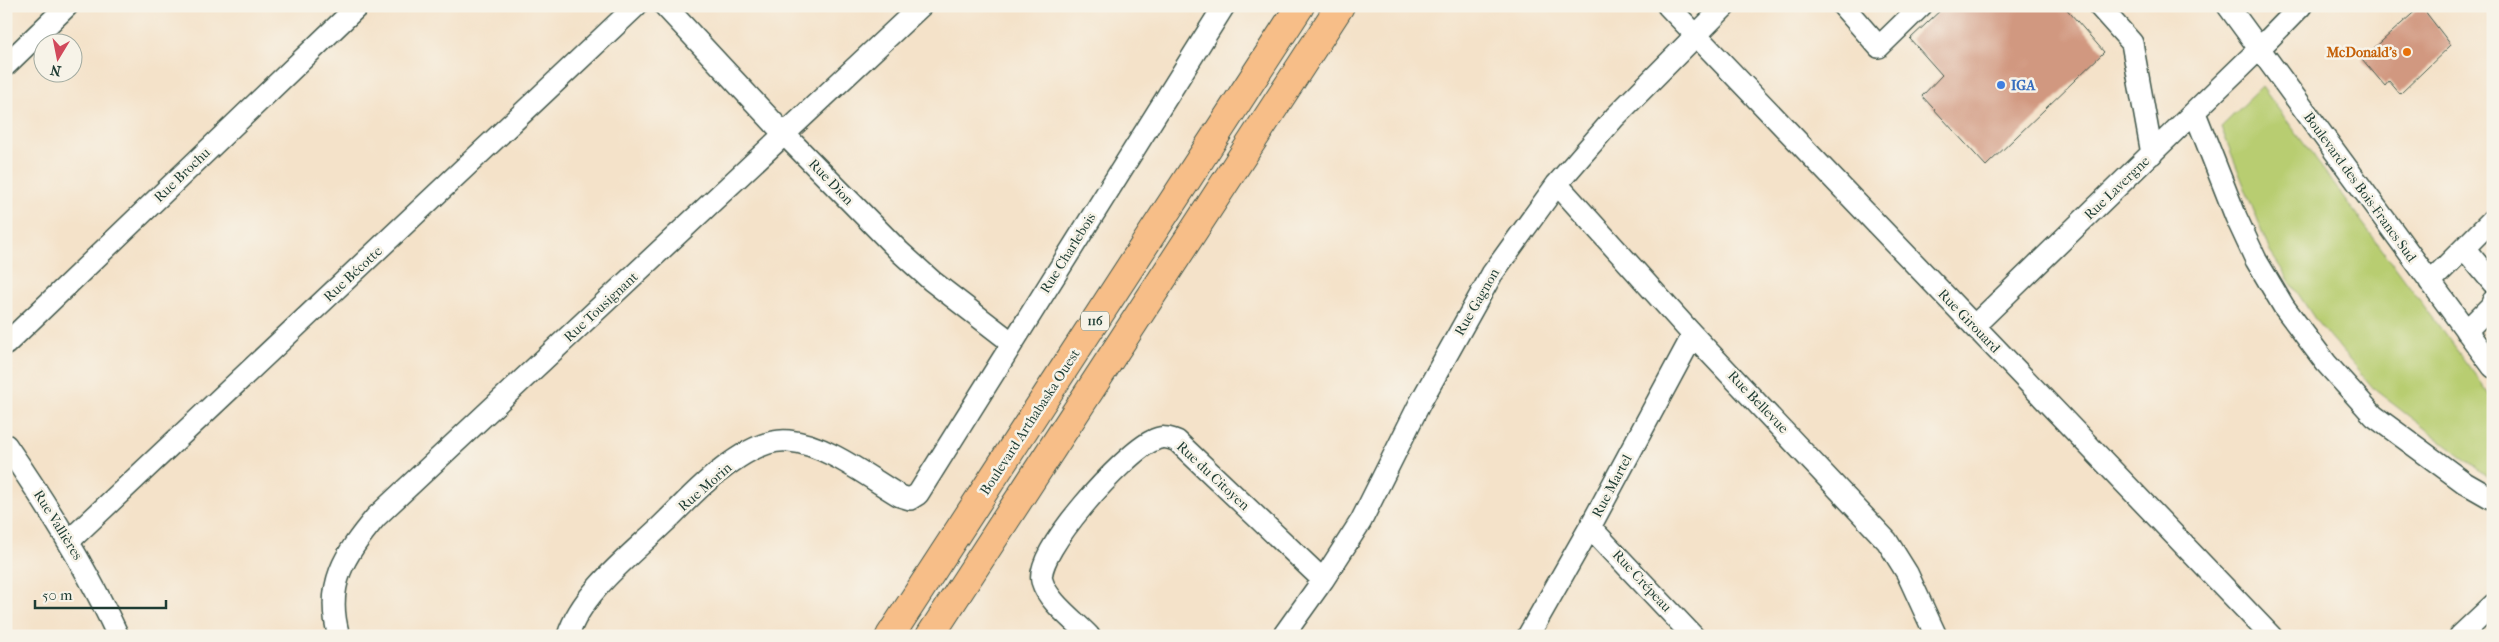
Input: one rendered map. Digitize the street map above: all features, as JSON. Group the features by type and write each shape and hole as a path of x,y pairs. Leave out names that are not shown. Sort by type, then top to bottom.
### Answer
{"main road":[{"name":"Boulevard Arthabaska Ouest","path":"890,636 1300,6"},
{"name":"116","path":"930,636 1340,6"}],"street":[{"path":"6,65 66,6"},
{"name":"Rue Brochu","path":"6,344 358,6"},
{"name":"Rue Bécotte","path":"69,541 636,6"},
{"name":"Rue Dion","path":"665,6 785,135 900,252 932,281 1011,342"},
{"name":"Rue Tousignant","path":"338,636 334,602 338,574 351,547 376,517 921,6"},
{"name":"Rue Charlebois","path":"910,499 918,494 1011,342 1224,6"},
{"name":"Rue Girouard","path":"1668,6 2271,636"},
{"name":"Rue Gagnon","path":"1283,636 1361,522 1420,403 1492,274 1557,184 1615,117 1725,6"},
{"path":"1843,6 1879,47 1922,6"},
{"path":"2099,6 2132,43 2152,154"},
{"name":"Boulevard des Bois-Francs Sud","path":"2228,6 2492,366"},
{"name":"Rue Lavergne","path":"1974,326 2260,49 2301,6"},
{"path":"2194,112 2236,217 2256,260 2284,306 2326,363 2369,412 2465,483 2493,499"},
{"name":"Rue Bellevue","path":"1557,184 1694,335 1887,541 1907,573 1936,636"},
{"path":"2430,282 2493,218"},
{"path":"2464,248 2493,283"},
{"path":"2466,331 2491,306 2493,301"},
{"name":"Rue Martel","path":"1528,636 1694,335"},
{"name":"Rue du Citoyen","path":"1089,636 1052,598 1042,580 1044,562 1089,497 1133,453 1153,440 1167,436 1177,441 1323,580"},
{"name":"Rue Morin","path":"568,636 572,624 595,591 720,470 748,452 768,444 787,440 809,444 900,496 910,499"},
{"name":"Rue Vallières","path":"6,445 69,541 100,597 118,636"},
{"name":"Rue Crépeau","path":"1590,526 1693,636"},
{"path":"2460,636 2493,605"}],"green space":[{"path":"2262,87 2493,399 2493,481 2375,390 2317,322 2270,252 2221,127"}],"building":[{"name":"IGA","path":"1945,6 2064,6 2104,52 1986,166 1922,96 1942,75 1910,39"},
{"name":"McDonald's","path":"2421,6 2451,45 2400,94 2389,81 2385,86 2362,59"}],"place":[{"name":"McDonald's","path":"2407,52"},
{"name":"IGA","path":"2001,85"}]}
